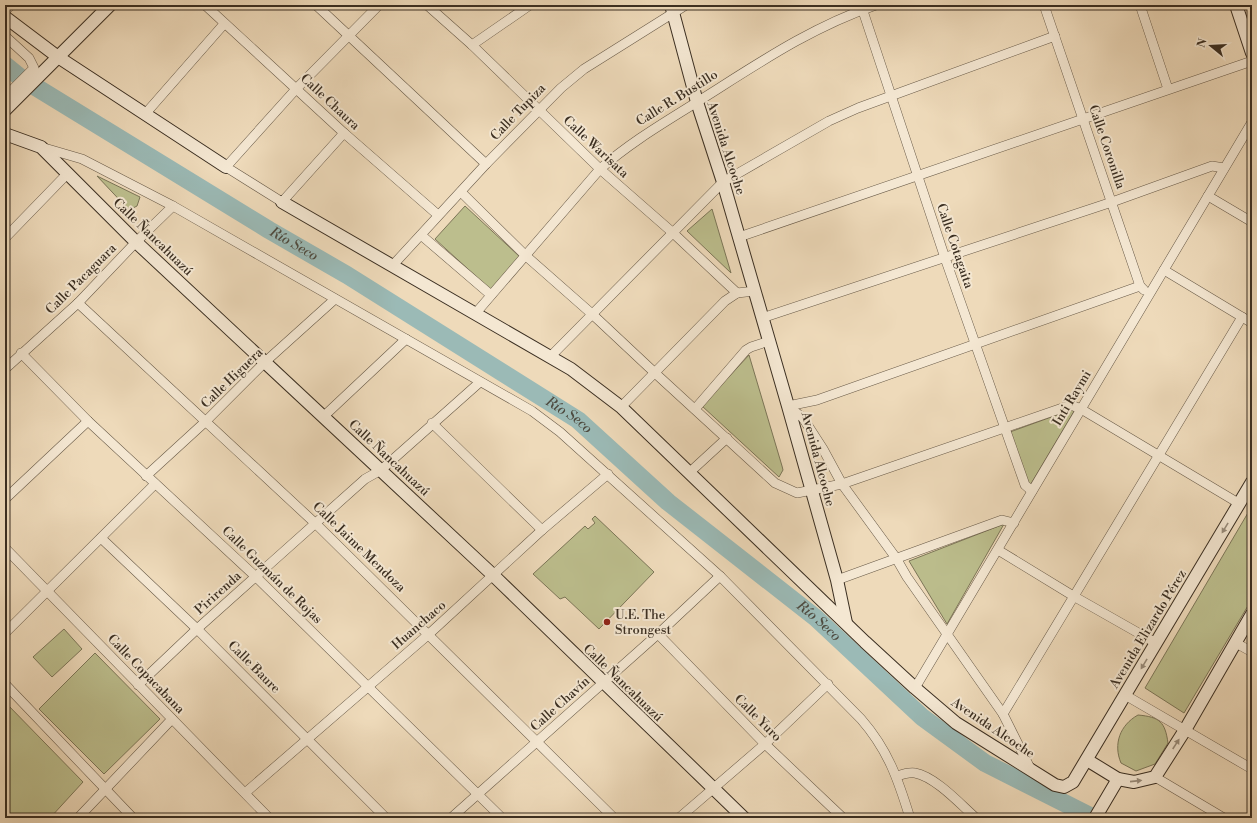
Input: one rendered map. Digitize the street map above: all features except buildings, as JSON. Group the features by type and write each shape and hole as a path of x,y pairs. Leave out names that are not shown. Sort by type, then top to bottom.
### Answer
{"street":[{"path":"5,11 11,5"},
{"path":"5,110 10,98 36,73 58,57 110,5"},
{"name":"Calle Chaura","path":"205,5 224,24 297,88 344,133 438,215"},
{"path":"316,5 486,164"},
{"path":"226,167 297,88 379,5"},
{"name":"Calle Warisata","path":"427,5 472,45 600,170 672,232 737,293"},
{"path":"472,45 530,5"},
{"name":"Calle Tupiza","path":"393,265 486,164 561,88 584,69 672,9 686,5"},
{"name":"Calle R. Bustillo","path":"475,314 524,255 600,170 621,150 756,63 862,7 876,5"},
{"name":"Calle Coronilla","path":"1044,5 1140,286 1149,295"},
{"path":"1140,5 1168,89"},
{"path":"1236,5 1252,52"},
{"name":"Calle Cotagaita","path":"862,7 917,176 1003,428 1025,485 1032,491"},
{"name":"Avenida Alcoche","path":"672,9 697,102 723,182 788,406 837,580 846,623 915,688 956,723 1055,784 1064,787 1073,782 1087,760"},
{"path":"5,17 58,57 282,202 571,369 621,407 846,623"},
{"path":"146,113 224,24"},
{"path":"5,36 29,58 36,73"},
{"path":"550,357 723,182 829,121 890,95 1055,36"},
{"path":"739,238 1252,61"},
{"name":"Inti Raymi","path":"915,688 1252,122"},
{"path":"282,202 344,133"},
{"name":"Calle Ñancahuazú","path":"5,134 41,147 136,242 494,576 744,818"},
{"path":"41,147 82,159 173,206 532,411 560,432 720,576 828,684 875,735 897,776 910,818"},
{"path":"762,318 1112,202 1212,166 1224,168"},
{"path":"5,238 68,173"},
{"path":"461,192 524,255 592,314 655,374 775,483 797,493 812,492 842,484 1071,405 1081,409 1240,504"},
{"path":"1208,196 1252,222"},
{"name":"Calle Pacaguara","path":"5,369 78,303 136,242 173,206"},
{"path":"421,235 491,295"},
{"path":"1164,270 1252,323"},
{"path":"788,406 817,400 1140,286"},
{"path":"621,407 725,301 737,293 755,290"},
{"name":"Calle Higuera","path":"146,476 205,422 265,362 335,299"},
{"name":"Calle Jaime Mendoza","path":"78,303 316,524 614,818"},
{"path":"1003,714 1075,597 1242,317"},
{"path":"323,417 406,339"},
{"path":"695,409 746,350 769,341"},
{"name":"Calle Guzmán de Rojas","path":"21,353 88,422 256,577 502,818"},
{"name":"Pirirenda","path":"138,685 197,629 365,479 381,470 432,423 480,382"},
{"path":"788,406 803,418 823,449 842,484 896,558 1003,714 1031,770"},
{"path":"5,499 88,422"},
{"path":"432,423 542,530"},
{"path":"690,472 727,438"},
{"name":"Huanchaco","path":"245,793 429,634 494,576 542,530 608,474"},
{"name":"Avenida Elizardo Pérez","path":"1087,760 1252,482"},
{"path":"5,633 155,484"},
{"path":"837,580 1002,520 1014,523"},
{"name":"Calle Baure","path":"101,538 197,629 386,818"},
{"name":"Calle Copacabana","path":"5,548 269,818"},
{"path":"998,550 1156,644"},
{"name":"Calle Chavín","path":"451,818 658,634 720,576"},
{"path":"1087,760 1118,779 1134,782 1155,777 1185,730 1252,614"},
{"name":"Calle Yuro","path":"658,634 765,744 842,818"},
{"path":"1236,643 1252,652"},
{"path":"5,684 133,818"},
{"path":"679,818 765,744 828,684"},
{"path":"1125,695 1252,769"},
{"path":"78,818 172,719"},
{"path":"897,776 907,773 916,773 929,779 976,818"},
{"path":"1155,777 1224,818"},
{"path":"1095,818 1118,779"}],"green space":[{"path":"97,176 140,197 137,206 129,210"},
{"path":"465,206 520,257 491,290 435,239"},
{"path":"712,209 731,273 687,231"},
{"path":"749,355 783,470 779,477 702,406"},
{"path":"1076,408 1029,487 1010,432"},
{"path":"1252,506 1252,599 1184,713 1145,688"},
{"path":"595,516 654,572 599,629 565,597 560,599 533,574 585,526 588,529 595,523 592,519"},
{"path":"1004,524 947,624 909,561"},
{"path":"64,629 82,649 52,677 33,657"},
{"path":"95,653 160,719 104,774 39,709"},
{"path":"5,702 83,782 50,818 5,818"},
{"path":"1138,715 1152,717 1160,722 1165,730 1168,743 1155,764 1136,771 1121,763 1118,742 1127,724"}],"waterway":[{"name":"Río Seco","path":"5,65 21,78 269,230 347,275 578,420 668,502 816,618 922,717 985,763 1094,818"}],"place":[{"name":"U.E. The Strongest","path":"607,622"}]}
